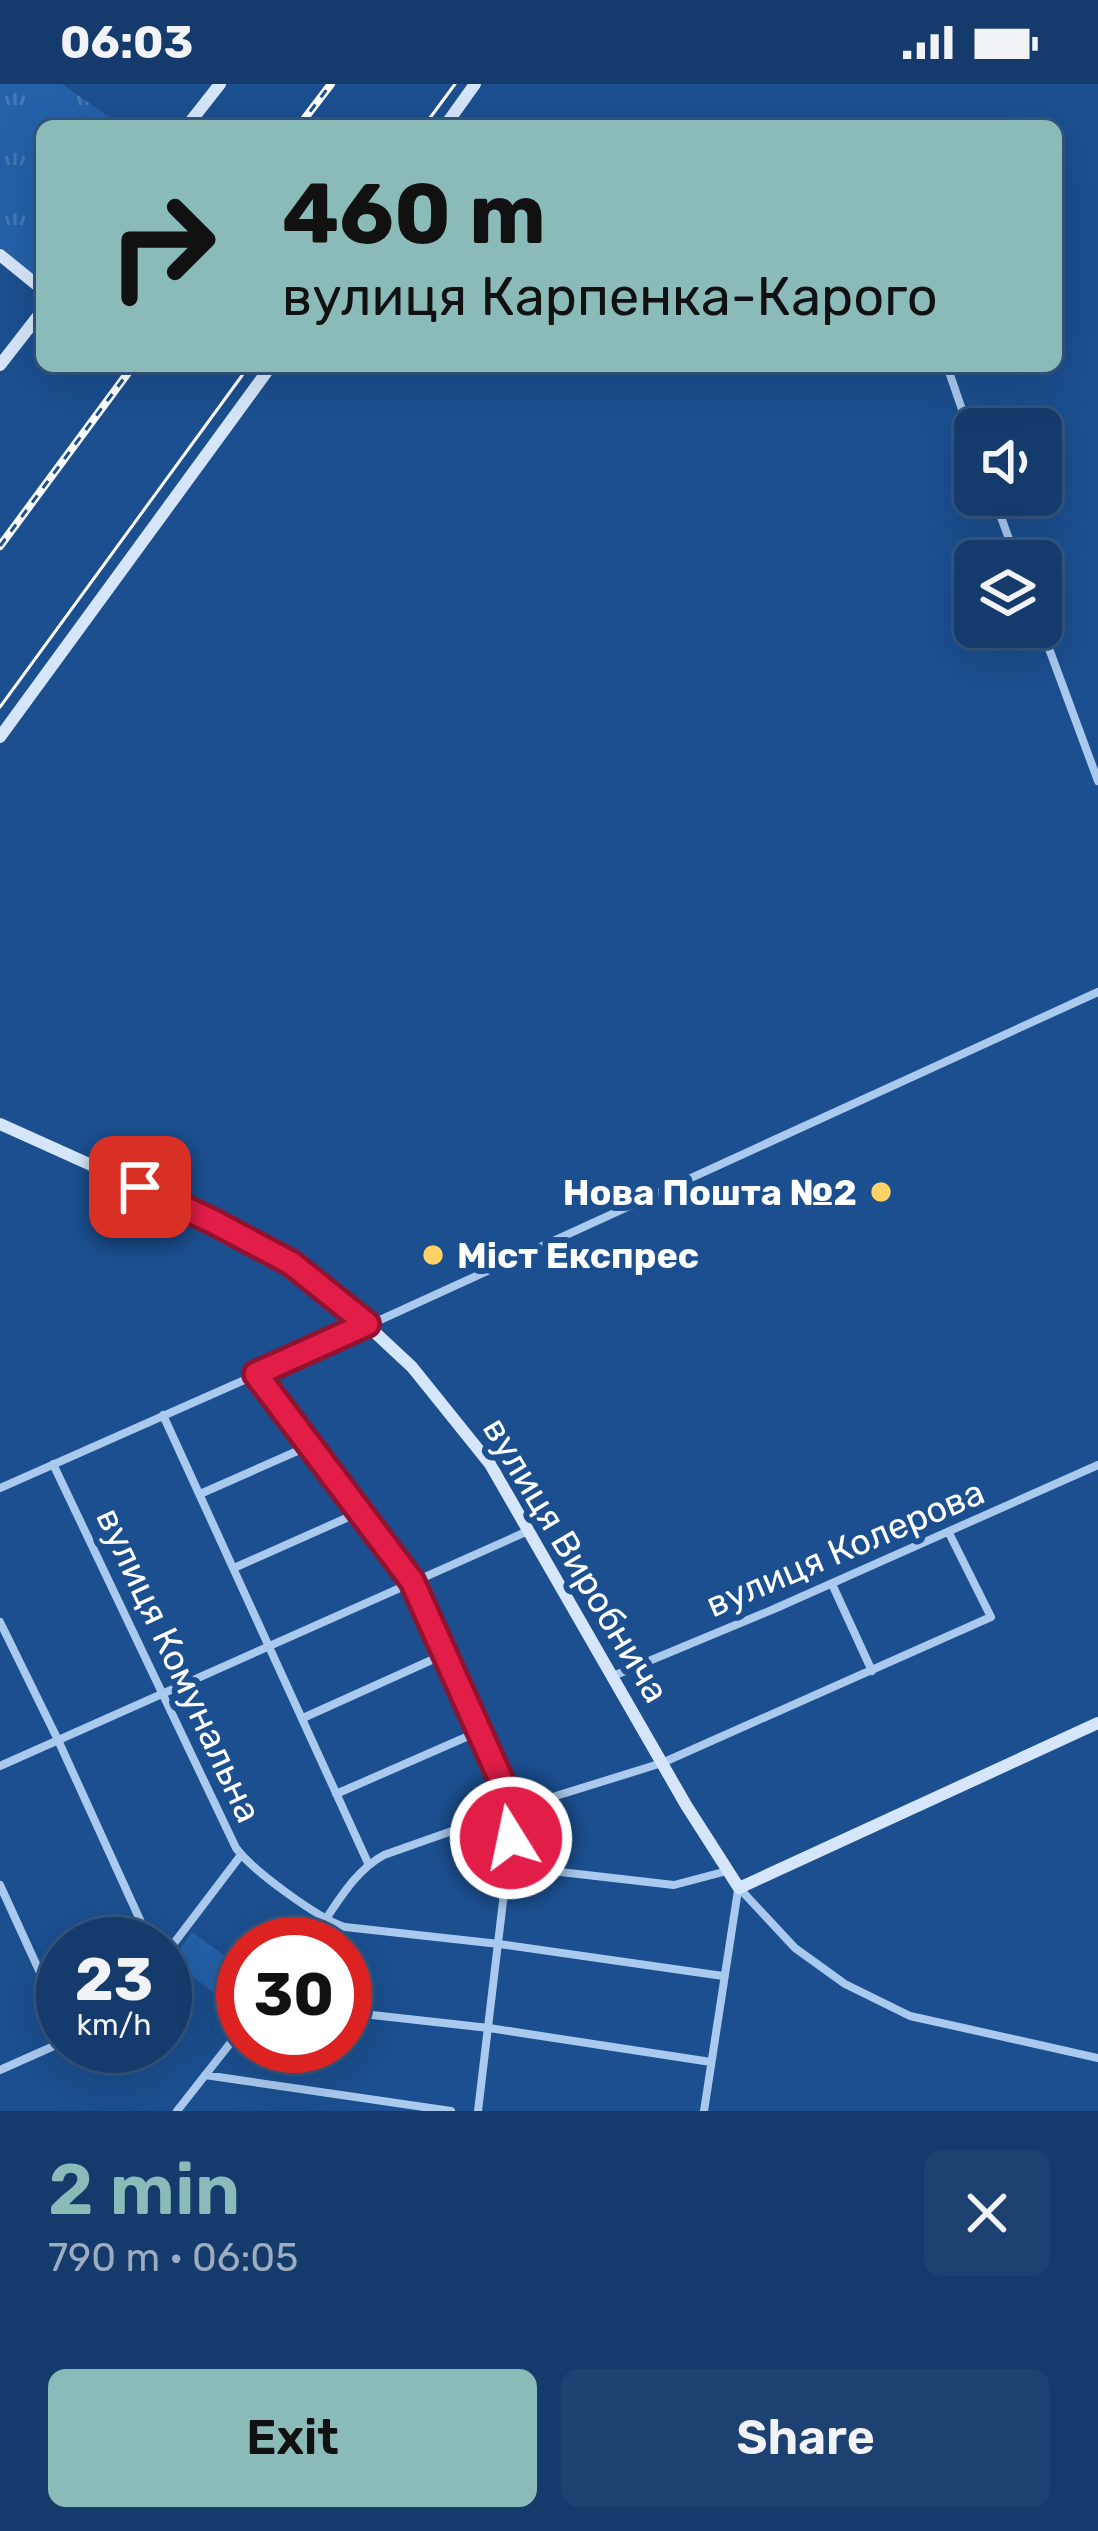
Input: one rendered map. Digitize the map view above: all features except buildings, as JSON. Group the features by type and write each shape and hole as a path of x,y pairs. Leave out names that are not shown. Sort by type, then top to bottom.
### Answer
{"street":[{"path":"192,120 220,84"},
{"path":"449,120 475,84"},
{"path":"0,255 36,284"},
{"path":"0,365 36,319"},
{"path":"0,737 267,372"},
{"path":"949,372 962,408"},
{"path":"1049,648 1098,782"},
{"path":"0,1488 399,1312 1098,992"},
{"name":"вулиця Виробнича","path":"0,1124 176,1204 291,1263 412,1366 490,1464 739,1888"},
{"path":"256,1374 412,1581 514,1809 478,2111"},
{"path":"163,1415 368,1863"},
{"path":"200,1494 311,1445"},
{"name":"вулиця Комунальна","path":"53,1464 241,1856 323,1917"},
{"name":"вулиця Колерова","path":"613,1676 1098,1466"},
{"path":"234,1568 360,1512"},
{"path":"0,1766 528,1531"},
{"path":"329,1917 368,1863 514,1809 662,1762 991,1617 949,1533"},
{"path":"832,1584 872,1671"},
{"path":"0,1622 139,1917"},
{"path":"303,1718 445,1654"},
{"path":"739,1888 1098,1723"},
{"path":"336,1794 479,1731"},
{"path":"192,1920 241,1856"},
{"path":"508,1865 674,1885 728,1870"},
{"path":"0,1886 36,1964"},
{"path":"704,2111 739,1888"},
{"path":"739,1888 795,1948 845,1984 910,2016 1098,2058"},
{"path":"372,1931 723,1976"},
{"path":"372,2015 711,2062"},
{"path":"0,2069 36,2054"},
{"path":"176,2111 216,2062"},
{"path":"206,2075 451,2111"}],"green space":[{"path":"0,84 62,84 113,120 36,120 36,276 0,249"},
{"path":"192,1932 216,1949 216,1994 192,1976"}],"tram line":[{"path":"428,120 455,84"},
{"path":"0,707 245,372"}],"railway":[{"path":"304,120 331,84"},
{"path":"0,546 129,372"}],"place":[{"name":"Нова Пошта №2","path":"881,1192"},
{"name":"Мiст Експрес","path":"433,1255"}],"route":[{"path":"140,1187 291,1263 367,1324 256,1374 412,1581 514,1809 511,1838"}]}
